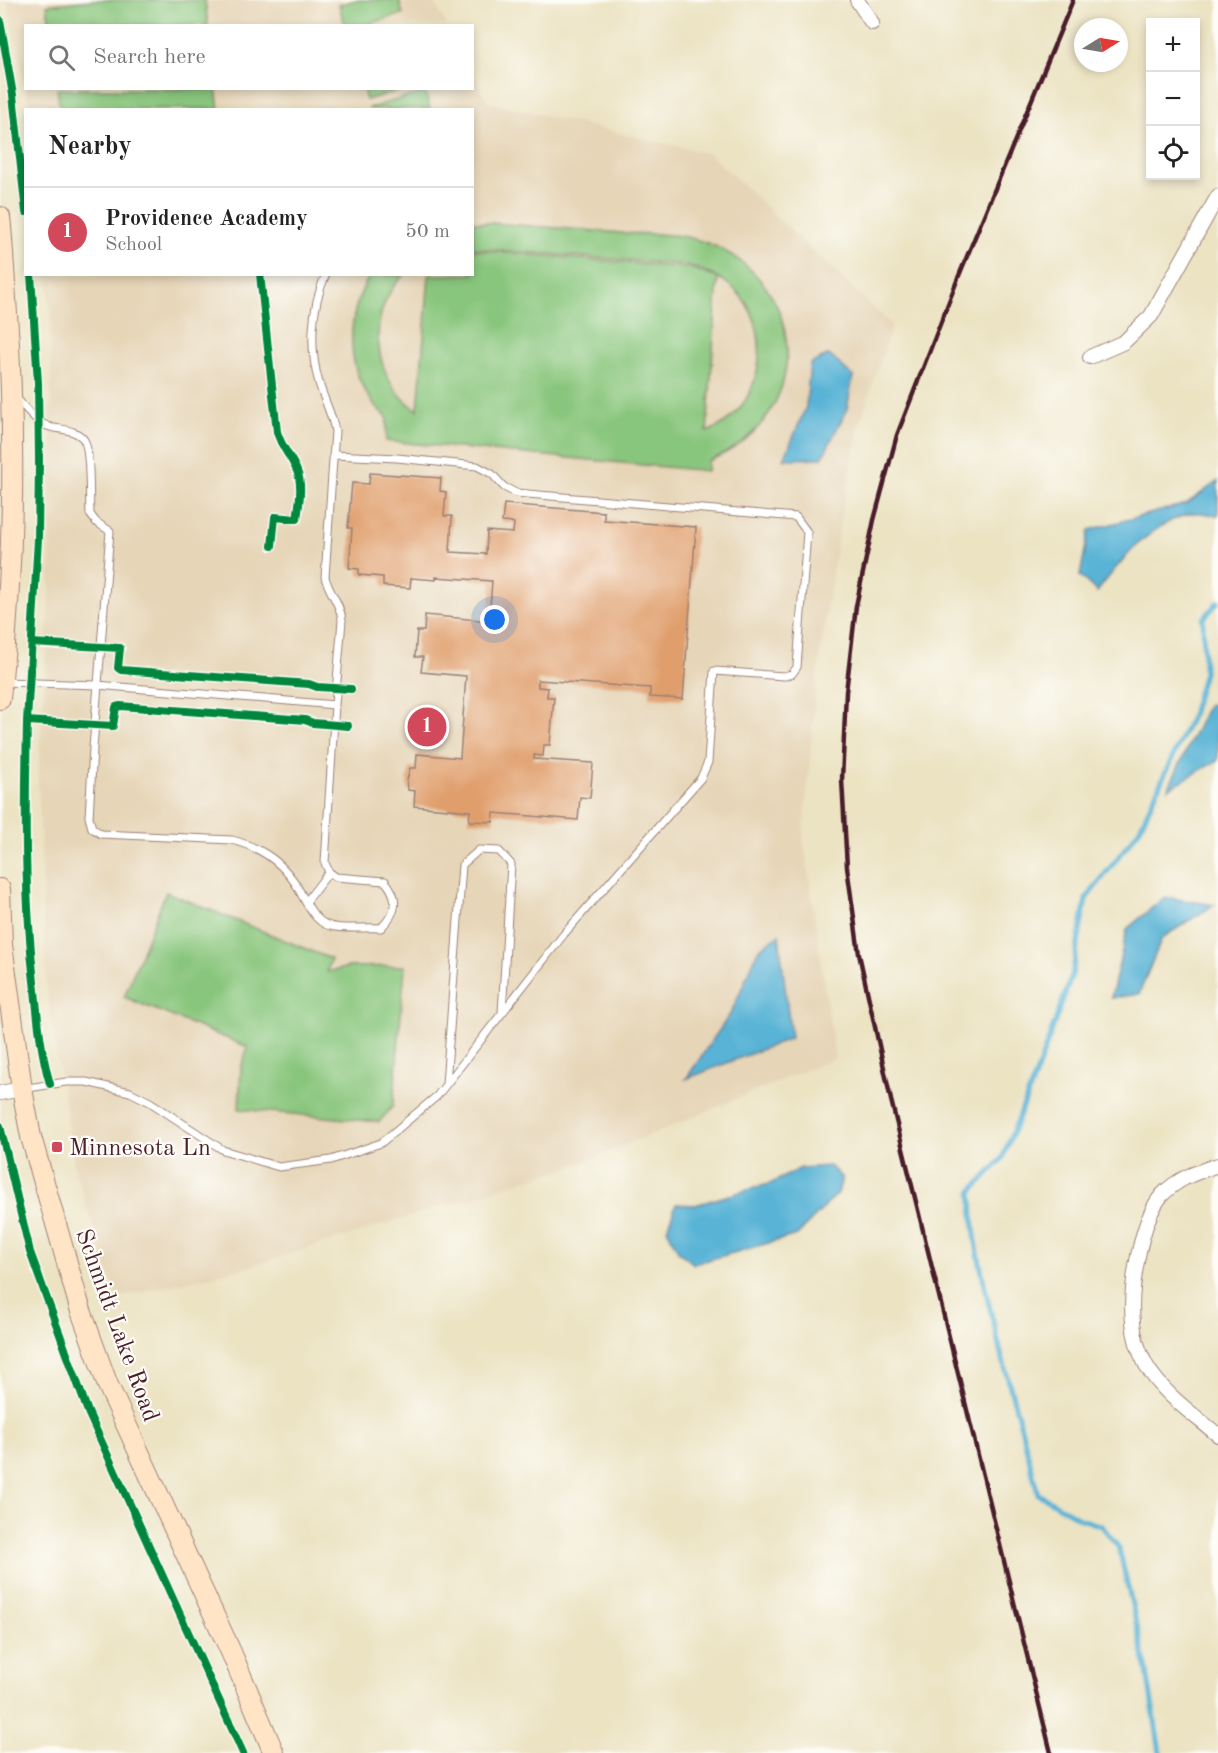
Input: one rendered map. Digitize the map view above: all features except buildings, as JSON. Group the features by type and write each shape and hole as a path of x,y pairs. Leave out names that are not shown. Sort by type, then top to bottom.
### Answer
{"street":[{"path":"857,0 872,23"},
{"path":"1090,357 1124,342 1151,316 1218,196"},
{"path":"0,217 10,349 12,469 9,587 1,688"},
{"name":"Schmidt Lake Road","path":"0,889 2,945 31,1137 80,1308 107,1383 236,1663 274,1753"},
{"path":"0,1093 22,1089"},
{"path":"1218,1165 1190,1174 1180,1180 1161,1195 1154,1205 1142,1239 1132,1308 1132,1322 1139,1350 1153,1375 1172,1396 1218,1435"}],"lane":[{"path":"11,392 38,421 47,426 72,431 83,439 87,452 90,514 96,522 110,531 97,685 89,817 92,828 101,834 232,840 249,844 266,852 279,865 293,880 316,916 328,926 381,928 394,911 395,899 386,881 336,877 329,872 326,863 342,620 341,609 325,577 335,431 333,417 315,368 312,336 316,307 325,276"},
{"path":"22,1089 66,1082 86,1082 130,1092 150,1102 224,1150 279,1167 331,1160 381,1143 436,1096 564,934 701,777 708,762 714,671 784,676 792,674 797,666 807,532 796,517 516,493 504,487 492,474 477,466 397,458 333,455"},
{"path":"1,688 97,685 335,705"},
{"path":"446,1084 462,865 479,850 499,851 511,864 502,1012"},
{"path":"306,902 329,872"}],"shaded area":[{"path":"7,0 433,0 446,24 24,24 24,81"},
{"path":"474,76 487,102 710,154 892,325 860,424 840,522 817,677 803,836 835,1058 585,1162 245,1268 117,1298 75,1171 46,986 38,777 50,591 51,314 47,276 474,276 474,108 30,108 26,90 474,90"}],"green space":[{"path":"91,0 205,0 208,24 50,24 47,5"},
{"path":"355,0 399,0 403,14 368,24 345,24 339,5"},
{"path":"57,90 216,90 219,108 60,108"},
{"path":"364,90 401,90 366,100"},
{"path":"425,92 430,108 369,108"},
{"path":"474,222 675,235 713,245 734,256 751,270 766,287 777,306 784,327 787,349 785,373 775,402 758,427 735,447 708,461 707,471 386,441 387,417 378,409 362,385 353,354 353,321 362,290 369,276 403,276 391,290 383,308 379,327 379,346 383,365 391,382 403,398 418,410 429,276 474,276 474,250 690,268 718,278 707,432 725,422 740,408 757,372 759,352 757,332 751,312 735,289 723,280 710,273 688,265 474,248"},
{"path":"166,892 331,959 327,972 349,967 405,966 393,1106 379,1122 239,1109 241,1068 248,1047 124,997"}],"water":[{"path":"829,355 853,376 847,409 822,458 784,459 806,407 810,364"},
{"path":"1218,481 1218,515 1194,513 1164,524 1127,555 1097,592 1080,576 1089,530 1186,504"},
{"path":"1208,704 1218,706 1218,760 1168,789"},
{"path":"1165,897 1214,905 1162,938 1139,994 1111,998 1127,929"},
{"path":"779,935 791,1038 686,1079 731,1013 759,949"},
{"path":"830,1166 842,1178 838,1193 797,1235 694,1264 679,1252 667,1229 676,1204 695,1205 772,1183 801,1168"}],"waterway":[{"path":"1160,1753 1147,1671 1119,1548 1102,1526 1081,1519 1038,1494 982,1274 975,1236 971,1192 1002,1159 1033,1082 1072,975 1086,899 1139,830 1192,715 1204,672 1203,619 1218,602"}],"railway":[{"path":"1051,1753 891,1100 859,954 847,867 842,780 846,692 856,606 874,520 897,435 958,278 1073,0"}],"cycle path":[{"path":"0,20 13,95 24,194"},
{"path":"31,276 38,383 39,460 38,539 27,721 113,726 116,707 120,706 305,720 313,723 348,726"},
{"path":"260,276 277,432 297,471 300,488 297,519 275,517 272,546"},
{"path":"32,643 120,648 118,668 121,670 351,689"},
{"path":"27,721 27,889 31,956 44,1061 50,1084"},
{"path":"0,1126 30,1252 88,1412 243,1753"}],"place":[{"name":"Providence Academy","path":"427,727"},
{"name":"Minnesota Ln","path":"57,1147"}]}
